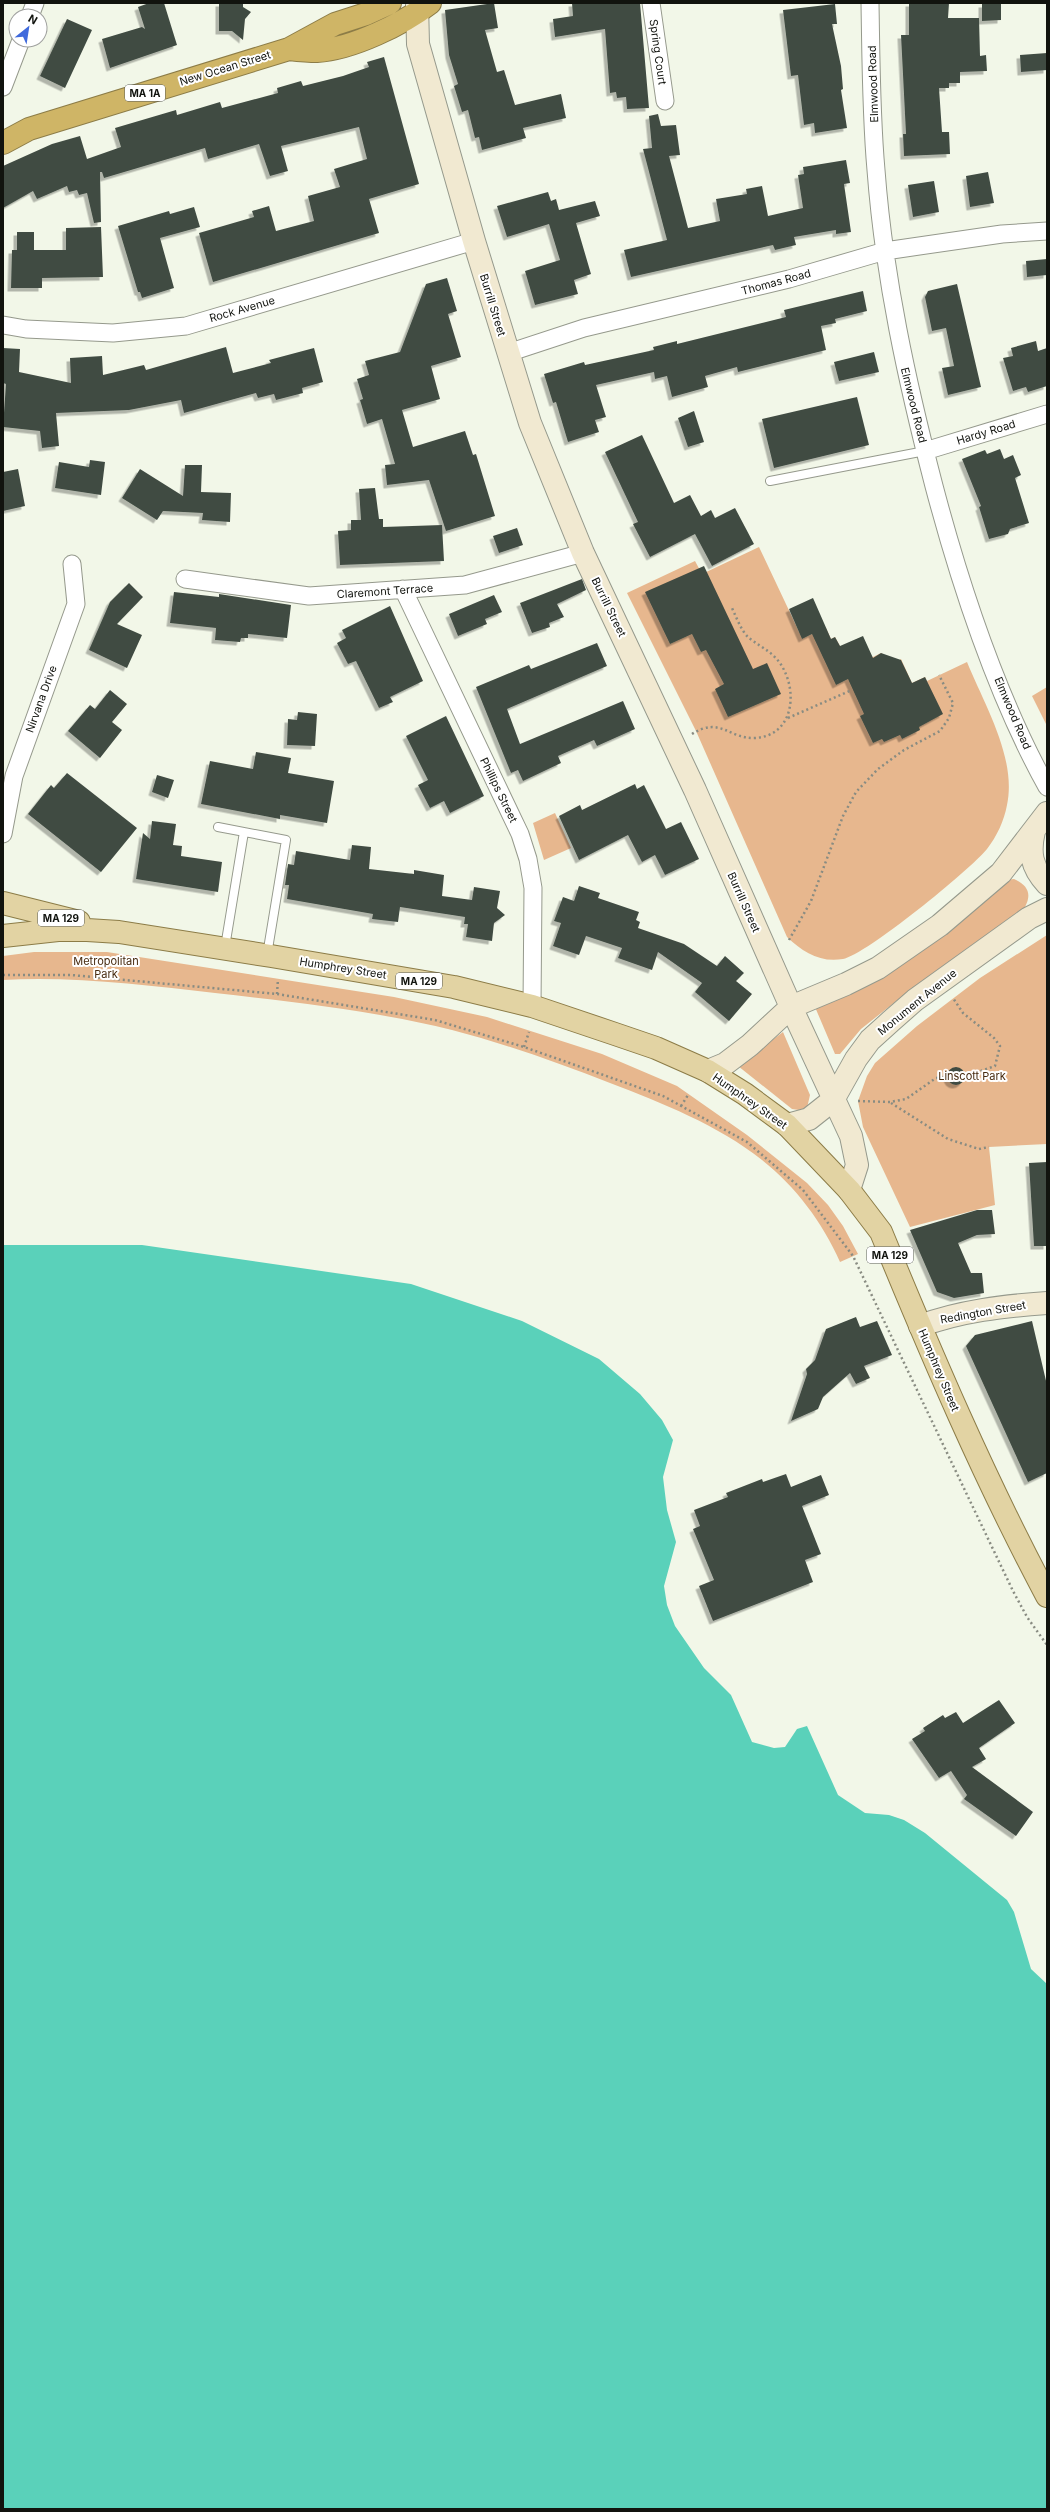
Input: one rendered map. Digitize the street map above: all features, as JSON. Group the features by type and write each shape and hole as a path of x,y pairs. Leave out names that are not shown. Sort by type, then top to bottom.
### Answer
{"highway":[{"name":"New Ocean Street","path":"3,143 29,129 289,49 335,24 366,14 390,3"},
{"name":"New Ocean Street","path":"289,49 318,51 372,36 421,7"}],"main road":[{"name":"Humphrey Street","path":"3,903 119,932 224,949 273,963 454,987 532,1006 656,1048 708,1071 745,1094 787,1125 849,1190 880,1232 951,1401 1012,1531 1047,1596"},
{"name":"Humphrey Street","path":"3,936 58,930 119,932"}],"street":[{"name":"Spring Court","path":"651,3 665,101"},
{"name":"Elmwood Road","path":"870,3 876,170 885,251 906,376 951,547 980,634 1023,738 1047,787"},
{"name":"Burrill Street","path":"421,7 418,44 474,241 508,353 545,463 583,553 674,745 833,1100 851,1136 857,1165 849,1190"},
{"path":"3,87 18,48"},
{"name":"Thomas Road","path":"508,353 584,328 789,279 885,251 1002,234 1047,231"},
{"name":"Rock Avenue","path":"3,325 26,329 113,333 186,326 474,241"},
{"name":"Hardy Road","path":"925,451 1047,414"},
{"name":"Claremont Terrace","path":"185,579 309,596 465,585 583,553"},
{"name":"Nirvana Drive","path":"3,834 14,776 76,604 72,564"},
{"name":"Phillips Street","path":"403,589 520,834 528,859 533,888 532,1006"},
{"path":"708,1071 725,1064 750,1045 791,1007 846,984 878,968 940,925 1001,873 1047,813"},
{"path":"1034,831 1030,845 1032,861 1040,876 1047,884"},
{"name":"Monument Avenue","path":"787,1125 809,1119 833,1100 842,1081 870,1040 916,1000 1029,918 1047,909"},
{"name":"Redington Street","path":"920,1326 944,1317 1015,1305 1047,1303"}],"lane":[{"path":"770,481 925,451"},
{"path":"218,827 286,840 273,963"},
{"path":"224,949 244,832"}],"path":[{"path":"731,606 748,637 774,655 783,668 789,684 792,700 787,718"},
{"path":"789,940 811,901 843,816 856,792 878,769 904,750 940,731 949,718 953,703 939,675"},
{"path":"674,745 706,726 723,728 754,738 769,734 787,718 852,690"},
{"path":"273,963 277,994"},
{"path":"3,975 72,975 277,994 434,1020 524,1047 664,1096 747,1142 797,1185 854,1256 1013,1591 1027,1617 1047,1645"},
{"path":"858,1101 890,1102 906,1099 936,1078 975,1072 995,1066 999,1058 1000,1046 994,1038 964,1013 942,981"},
{"path":"524,1047 529,1032"},
{"path":"681,1106 688,1095"},
{"path":"890,1102 948,1139 979,1149 989,1147"}],"green space":[{"path":"759,547 802,638 826,628 831,639 835,637 840,646 873,657 881,653 896,662 901,659 912,683 925,677 927,681 967,662 990,713 1003,750 1007,769 1009,787 1006,811 1000,828 987,849 961,874 918,910 873,943 855,954 843,959 835,960 819,958 806,952 787,937 696,731 627,593 695,561 702,574"},
{"path":"1047,687 1047,726 1032,696"},
{"path":"555,813 571,848 544,860 533,823"},
{"path":"1014,879 1023,884 1027,890 1028,898 1025,907 914,987 861,1029 840,1054 835,1054 815,1007 1006,880"},
{"name":"Linscott Park","path":"1047,935 1047,1144 989,1147 995,1205 910,1227 863,1127 858,1101 867,1076 875,1063 917,1026 980,978"},
{"name":"Metropolitan Park","path":"34,952 107,952 394,997 487,1017 602,1054 677,1086 747,1135 807,1183 828,1205 843,1226 858,1254 840,1262 825,1233 807,1206 774,1170 745,1147 689,1116 571,1068 472,1035 423,1023 364,1012 136,984 55,979 3,980 3,956"},
{"path":"783,1032 810,1095 807,1108 799,1110 792,1109 738,1066"}],"water":[{"path":"3,1245 142,1245 411,1284 522,1321 599,1359 640,1394 662,1420 673,1440 663,1477 667,1510 676,1542 664,1586 667,1605 675,1626 704,1668 731,1695 752,1742 774,1748 785,1747 797,1729 807,1726 838,1795 865,1813 889,1815 904,1820 925,1833 1007,1900 1014,1912 1031,1969 1047,1984 1047,2509 3,2509"}],"building":[{"path":"149,3 164,3 177,45 110,68 102,39 142,27 145,29 138,7"},
{"path":"219,3 243,3 243,7 251,12 245,19 243,40 232,31 219,31"},
{"path":"494,3 498,28 485,30 497,72 504,70 515,105 561,94 566,118 523,128 526,138 482,150 479,137 475,138 468,110 462,112 454,86 458,84 449,55 445,10"},
{"path":"572,3 640,3 649,108 627,109 626,97 617,98 616,92 610,93 605,29 555,37 553,19 573,16"},
{"path":"909,3 949,3 948,18 979,18 980,56 986,55 987,71 960,72 960,83 949,83 949,88 939,88 942,132 949,132 950,154 904,156 903,134 906,134 901,35 909,35"},
{"path":"835,4 837,24 832,24 841,66 843,89 841,90 847,128 815,133 814,123 804,125 798,75 791,76 783,10"},
{"path":"982,4 1001,4 1001,20 982,21"},
{"path":"67,19 92,30 65,88 40,76"},
{"path":"1047,53 1047,70 1021,72 1020,55"},
{"path":"384,57 419,184 369,199 379,233 213,282 199,233 254,217 252,211 269,206 276,231 314,221 308,196 340,187 334,169 367,159 359,127 281,146 288,171 270,176 259,144 208,159 205,148 104,178 102,172 100,172 101,222 94,223 87,193 79,195 77,190 69,192 67,186 37,199 33,191 3,208 3,166 52,144 80,136 87,159 121,147 115,128 176,110 177,115 220,102 222,108 278,93 277,88 301,81 303,86 343,76 369,67 367,62"},
{"path":"658,114 661,126 676,125 680,155 669,156 688,228 720,221 716,199 747,194 746,189 762,186 768,216 803,208 798,175 804,174 803,167 846,160 850,183 844,184 851,232 836,234 836,230 794,237 796,245 775,250 773,245 631,277 624,250 667,240 643,149 652,148 649,116"},
{"path":"988,172 994,203 970,207 966,176"},
{"path":"934,181 939,212 913,217 908,185"},
{"path":"548,192 551,201 556,199 559,210 595,201 600,216 576,223 591,274 574,280 578,294 535,305 525,271 560,260 549,224 507,237 497,206"},
{"path":"194,207 200,227 160,238 174,288 142,298 140,292 138,292 118,226 169,211 170,214"},
{"path":"101,227 103,277 42,278 42,288 11,288 12,250 17,250 17,232 34,232 34,250 66,250 66,228"},
{"path":"1047,259 1047,275 1027,277 1026,261"},
{"path":"447,278 457,311 448,314 461,357 431,366 440,399 402,410 413,447 465,431 473,455 476,454 495,516 446,531 429,480 387,485 385,465 395,464 382,419 367,424 360,400 363,399 357,379 369,375 365,361 400,352 426,284"},
{"path":"957,284 981,387 948,395 942,368 954,366 946,328 932,331 925,297 928,291"},
{"path":"863,291 867,311 835,319 836,323 821,326 826,350 738,372 737,367 705,376 708,387 672,397 667,376 655,379 654,372 596,385 606,417 595,420 599,432 568,442 556,402 553,403 544,374 584,362 585,365 654,350 653,347 677,341 677,344 786,317 784,310"},
{"path":"1036,341 1038,351 1047,348 1047,386 1028,392 1026,387 1013,391 1003,358 1013,356 1011,348"},
{"path":"226,347 233,373 271,363 269,360 314,348 323,382 302,388 303,393 276,400 274,394 258,398 256,393 184,413 181,400 129,410 56,413 59,446 42,448 40,431 3,427 6,384 3,383 3,348 20,349 19,372 71,383 70,358 102,356 103,375 144,365 146,370"},
{"path":"874,352 879,372 839,381 834,362"},
{"path":"857,397 869,445 774,468 762,419"},
{"path":"694,411 704,442 688,447 678,418"},
{"path":"642,435 674,503 690,495 701,516 711,510 715,518 735,508 754,544 712,566 695,534 650,557 633,524 638,522 605,452"},
{"path":"1000,449 1004,459 1013,455 1021,475 1015,478 1029,523 1010,529 1008,534 989,539 979,507 981,506 962,459 985,450 987,454"},
{"path":"90,460 105,462 101,495 55,488 59,462 89,467"},
{"path":"185,465 202,465 201,492 231,493 230,522 202,520 203,513 163,511 157,520 122,498 140,469 183,496"},
{"path":"18,469 25,506 3,511 3,472"},
{"path":"375,488 379,519 383,519 383,527 442,525 444,561 340,565 338,531 351,530 351,520 361,520 359,489"},
{"path":"517,528 523,545 499,553 493,536"},
{"path":"704,566 753,669 767,663 781,694 728,717 715,689 724,684 706,650 701,652 692,634 670,644 645,592"},
{"path":"582,579 586,590 557,604 564,617 549,623 550,627 532,633 520,603"},
{"path":"129,583 143,597 117,624 142,635 127,668 89,650 110,602"},
{"path":"174,592 219,597 219,594 291,605 287,638 248,634 248,638 241,638 240,642 215,640 216,628 170,623"},
{"path":"494,595 502,612 485,619 487,624 458,636 449,614"},
{"path":"813,598 831,639 835,637 840,646 863,636 873,658 881,653 901,660 912,683 925,677 943,714 919,727 920,730 902,739 900,735 884,742 882,739 873,743 860,716 864,714 848,679 836,685 812,634 802,639 789,609"},
{"path":"390,606 423,681 390,697 393,702 379,708 356,661 348,664 337,643 346,638 342,630"},
{"path":"597,643 607,666 507,709 520,744 623,701 635,729 597,746 594,740 558,756 561,763 523,781 518,770 511,773 476,687 529,665 531,669"},
{"path":"110,690 127,704 112,722 122,730 100,758 68,731 90,705 95,709"},
{"path":"298,712 317,714 315,746 287,745 288,719 297,720"},
{"path":"446,716 484,796 450,813 444,801 430,808 418,785 428,780 406,736"},
{"path":"256,752 291,758 288,773 334,781 327,823 280,815 280,819 201,804 210,761 253,769"},
{"path":"67,773 137,828 101,872 28,814 51,785 54,788"},
{"path":"157,775 174,780 168,798 152,792"},
{"path":"635,784 637,789 644,785 666,829 681,822 699,859 665,875 655,855 642,862 628,835 579,860 559,816 580,805 582,810"},
{"path":"152,821 176,824 173,845 182,846 181,856 222,862 218,892 136,879 143,833 150,839"},
{"path":"352,845 371,847 369,869 414,874 414,870 444,875 442,896 472,900 474,887 500,891 497,908 505,915 494,923 492,941 466,937 468,924 464,924 465,917 400,907 398,922 372,919 373,914 287,899 289,885 285,885 288,864 294,865 296,851 350,860"},
{"path":"579,886 600,893 598,898 639,912 636,920 640,922 638,928 684,944 717,966 725,956 744,973 736,981 752,994 729,1021 695,992 702,983 658,952 652,970 618,958 622,948 586,936 579,955 553,946 561,923 554,921 563,897 574,901"},
{"path":"956,1067 962,1070 965,1076 962,1082 956,1085 950,1082 947,1076 950,1070"},
{"path":"1047,1162 1047,1246 1034,1246 1029,1163"},
{"path":"977,1210 992,1210 995,1234 977,1235 958,1243 971,1273 982,1273 984,1293 954,1298 937,1292 910,1230"},
{"path":"856,1317 860,1327 877,1321 892,1355 864,1366 870,1378 856,1384 850,1373 823,1397 818,1409 791,1421 807,1374 806,1369 815,1360 826,1329"},
{"path":"1032,1321 1047,1385 1047,1473 1028,1482 966,1346 975,1335"},
{"path":"786,1474 791,1487 821,1475 829,1495 802,1506 821,1554 805,1560 813,1582 713,1621 699,1586 714,1580 693,1529 700,1526 694,1510 728,1497 726,1493 762,1479 763,1482"},
{"path":"999,1700 1015,1723 979,1748 986,1759 972,1767 1033,1812 1016,1836 964,1799 967,1795 951,1771 939,1778 912,1739 925,1731 923,1728 943,1715 945,1718 956,1712 963,1723"}]}
